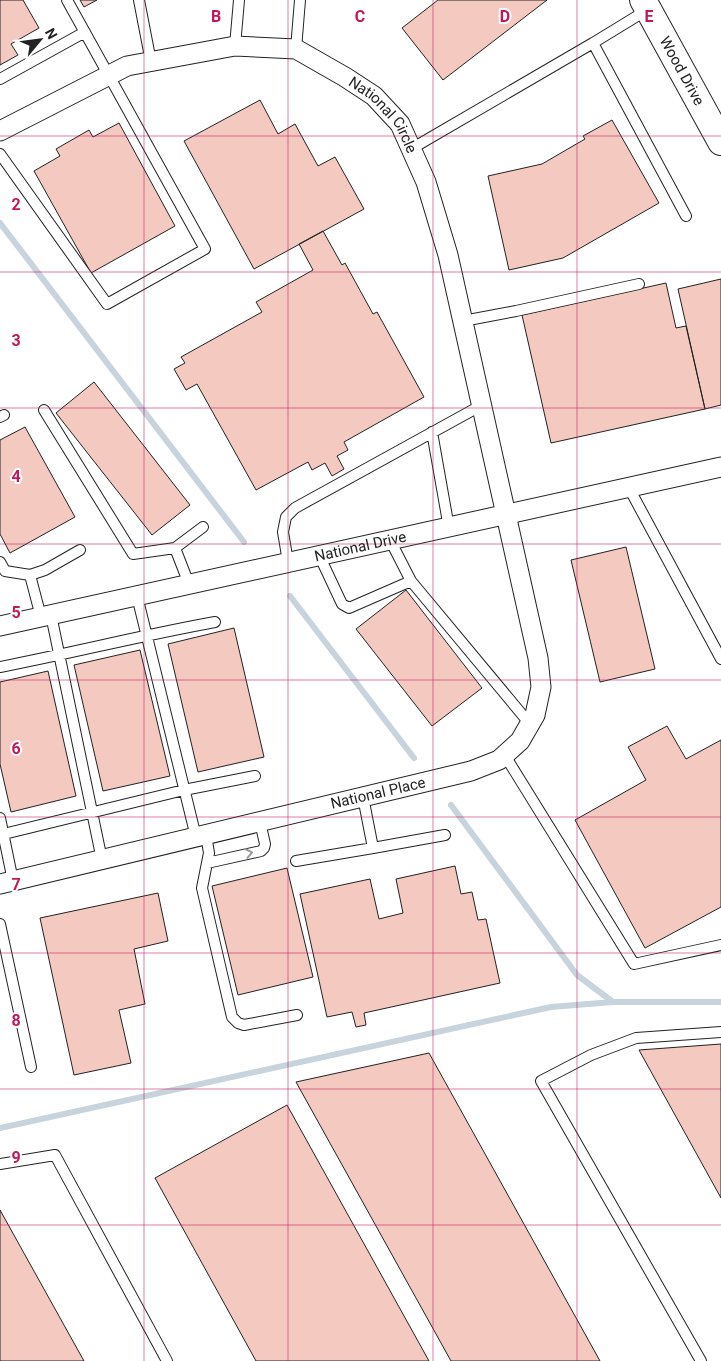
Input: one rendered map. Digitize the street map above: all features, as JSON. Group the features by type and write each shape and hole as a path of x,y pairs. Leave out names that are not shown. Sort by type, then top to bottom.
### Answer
{"street":[{"name":"Wood Drive","path":"646,5 721,142"},
{"name":"National Circle","path":"0,131 127,66 235,46 296,49 374,96 400,124 429,191 448,255 506,515"},
{"name":"National Drive","path":"0,626 721,467"},
{"name":"National Place","path":"7,883 471,771 498,760 520,740 530,724 535,715 541,687 538,658 506,515"}],"lane":[{"path":"0,154 107,304 205,249 67,0"},
{"path":"139,0 151,62"},
{"path":"235,46 240,0"},
{"path":"296,49 300,0"},
{"path":"411,149 594,43 646,5"},
{"path":"0,80 85,32"},
{"path":"594,43 686,216"},
{"path":"463,320 516,311 639,284"},
{"path":"288,562 283,532 286,517 295,508 482,405"},
{"path":"44,410 133,554 175,548 203,527"},
{"path":"432,432 449,528"},
{"path":"630,488 721,658"},
{"path":"390,540 411,581 530,724"},
{"path":"175,548 189,584"},
{"path":"0,562 5,571 30,575 45,570 80,550"},
{"path":"319,555 342,604 349,608 411,581"},
{"path":"30,575 60,655 102,860"},
{"path":"137,596 184,790 209,853 202,888 232,1017 238,1023 244,1025 298,1015"},
{"path":"0,667 215,622"},
{"path":"504,754 634,964 721,945"},
{"path":"2,835 184,790 255,776"},
{"path":"363,797 373,848"},
{"path":"0,818 7,883"},
{"path":"207,863 261,851 265,844 260,822"},
{"path":"296,861 445,835"},
{"path":"0,924 31,1068"},
{"path":"701,1361 541,1081 591,1054 636,1038 721,1032"},
{"path":"0,1164 55,1155 167,1361"}],"building":[{"path":"0,0 23,0 39,28 11,44 18,55 0,65"},
{"path":"80,0 97,0 84,7"},
{"path":"438,0 547,0 443,80 402,28"},
{"path":"260,100 278,134 295,124 318,166 335,157 364,209 254,269 184,141"},
{"path":"612,120 659,203 563,258 509,270 488,176 542,164 585,139 583,136"},
{"path":"119,123 175,226 91,273 34,171 60,156 56,149 89,130 93,137"},
{"path":"323,231 342,265 345,263 373,314 377,312 424,397 344,442 348,450 337,456 344,469 332,476 325,463 312,470 308,462 256,490 197,384 186,390 174,369 185,363 181,357 262,312 256,302 313,270 299,244"},
{"path":"721,279 721,405 705,409 678,289"},
{"path":"666,283 676,328 686,326 705,409 551,443 522,315"},
{"path":"94,382 190,505 152,535 56,413"},
{"path":"25,427 75,517 10,553 0,534 0,440"},
{"path":"626,547 655,669 600,682 571,560"},
{"path":"406,590 482,688 432,726 356,629"},
{"path":"234,628 264,757 198,772 168,644"},
{"path":"140,650 170,776 103,791 74,665"},
{"path":"48,671 76,796 11,812 0,764 0,682"},
{"path":"667,726 686,759 721,740 721,907 645,948 575,820 646,780 628,747"},
{"path":"455,866 461,894 472,892 478,920 486,919 500,983 364,1013 366,1025 356,1027 352,1012 327,1017 300,894 370,879 379,919 403,913 396,879"},
{"path":"287,868 313,977 238,995 212,886"},
{"path":"158,893 168,941 134,949 145,1004 119,1010 131,1063 74,1075 40,918"},
{"path":"721,1044 721,1198 639,1050"},
{"path":"429,1053 600,1361 451,1361 296,1082"},
{"path":"287,1105 429,1361 256,1361 155,1178"},
{"path":"0,1210 84,1361 0,1361"}],"waterway":[{"path":"0,223 244,542"},
{"path":"290,596 414,758"},
{"path":"451,805 577,975 613,1002"},
{"path":"0,1128 551,1007 613,1002 721,1002"}]}
